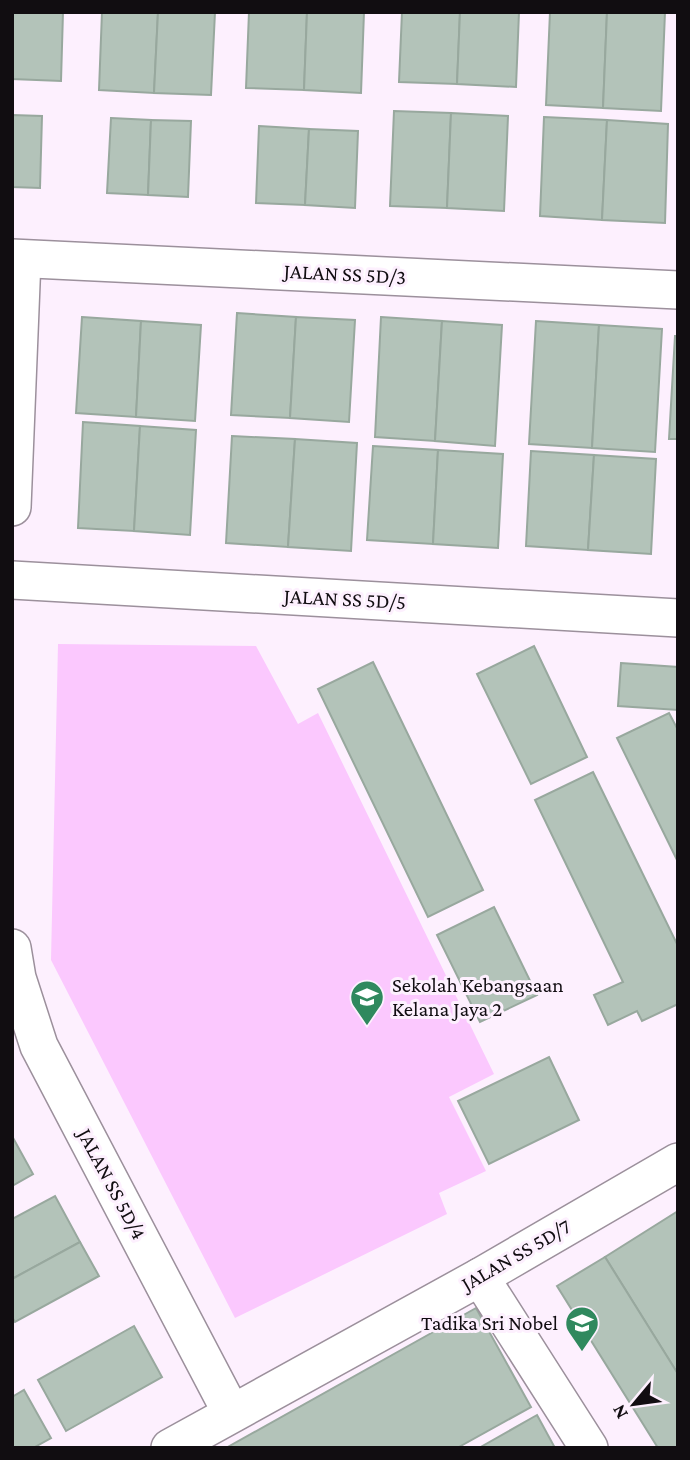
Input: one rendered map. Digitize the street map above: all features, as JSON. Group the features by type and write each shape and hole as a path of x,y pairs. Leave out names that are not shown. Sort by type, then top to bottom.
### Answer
{"street":[{"name":"JALAN SS 5D/3","path":"17,258 678,290"},
{"path":"12,507 17,258"},
{"name":"JALAN SS 5D/5","path":"12,580 678,618"},
{"name":"JALAN SS 5D/4","path":"12,948 17,978 38,1046 231,1412"},
{"name":"JALAN SS 5D/7","path":"170,1448 480,1277 678,1162"},
{"path":"480,1277 589,1448"}],"shaded area":[{"path":"58,644 256,646 298,724 318,713 494,1074 449,1097 486,1171 439,1193 447,1214 235,1318 51,960"}],"building":[{"path":"12,12 63,12 61,81 12,79"},
{"path":"102,12 158,12 154,93 99,90"},
{"path":"158,12 215,12 211,95 154,93"},
{"path":"249,12 307,12 304,90 246,88"},
{"path":"307,12 364,12 361,93 304,90"},
{"path":"402,12 460,12 457,84 399,82"},
{"path":"460,12 519,12 516,87 457,84"},
{"path":"550,12 607,12 603,108 546,105"},
{"path":"607,12 665,12 661,111 603,108"},
{"path":"394,111 451,113 447,208 390,206"},
{"path":"451,113 508,116 504,211 447,208"},
{"path":"12,115 42,116 40,188 12,187"},
{"path":"544,117 607,120 602,220 540,216"},
{"path":"111,118 151,120 148,195 107,193"},
{"path":"151,120 191,121 188,197 148,195"},
{"path":"607,120 668,124 665,223 602,220"},
{"path":"259,126 309,129 305,205 256,203"},
{"path":"309,129 358,131 355,208 305,205"},
{"path":"237,313 296,317 290,418 231,415"},
{"path":"82,317 141,321 136,417 76,413"},
{"path":"296,317 355,320 349,422 290,418"},
{"path":"381,317 442,321 435,441 375,437"},
{"path":"141,321 201,325 195,421 136,417"},
{"path":"442,321 502,325 495,446 435,441"},
{"path":"536,321 599,325 592,448 529,444"},
{"path":"599,325 662,329 655,452 592,448"},
{"path":"675,336 678,336 678,439 669,439"},
{"path":"83,422 140,426 134,531 78,528"},
{"path":"140,426 196,430 190,535 134,531"},
{"path":"232,436 295,439 288,547 226,543"},
{"path":"295,439 357,443 351,551 288,547"},
{"path":"373,446 438,450 433,544 367,540"},
{"path":"438,450 503,454 498,548 433,544"},
{"path":"531,451 594,455 588,550 526,546"},
{"path":"594,455 656,459 651,554 588,550"},
{"path":"534,646 587,757 531,784 477,674"},
{"path":"373,662 483,890 428,917 318,689"},
{"path":"621,663 678,667 678,710 618,706"},
{"path":"669,713 678,730 678,862 617,738"},
{"path":"593,772 678,946 678,1004 642,1021 637,1011 608,1025 594,995 623,982 535,800"},
{"path":"494,907 537,995 480,1022 437,935"},
{"path":"549,1057 579,1120 489,1164 458,1101"},
{"path":"12,1136 33,1174 12,1186"},
{"path":"55,1196 80,1242 12,1279 12,1219"},
{"path":"678,1211 678,1374 605,1257"},
{"path":"80,1242 99,1276 15,1322 12,1317 12,1279"},
{"path":"605,1257 678,1374 678,1448 658,1448 557,1286"},
{"path":"476,1308 531,1407 457,1448 226,1448"},
{"path":"134,1326 162,1377 66,1431 38,1380"},
{"path":"24,1390 51,1438 33,1448 12,1448 12,1397"},
{"path":"537,1415 555,1448 479,1448"}],"place":[{"name":"Sekolah Kebangsaan Kelana Jaya 2","path":"367,1027"},
{"name":"Tadika Sri Nobel","path":"582,1353"}]}
